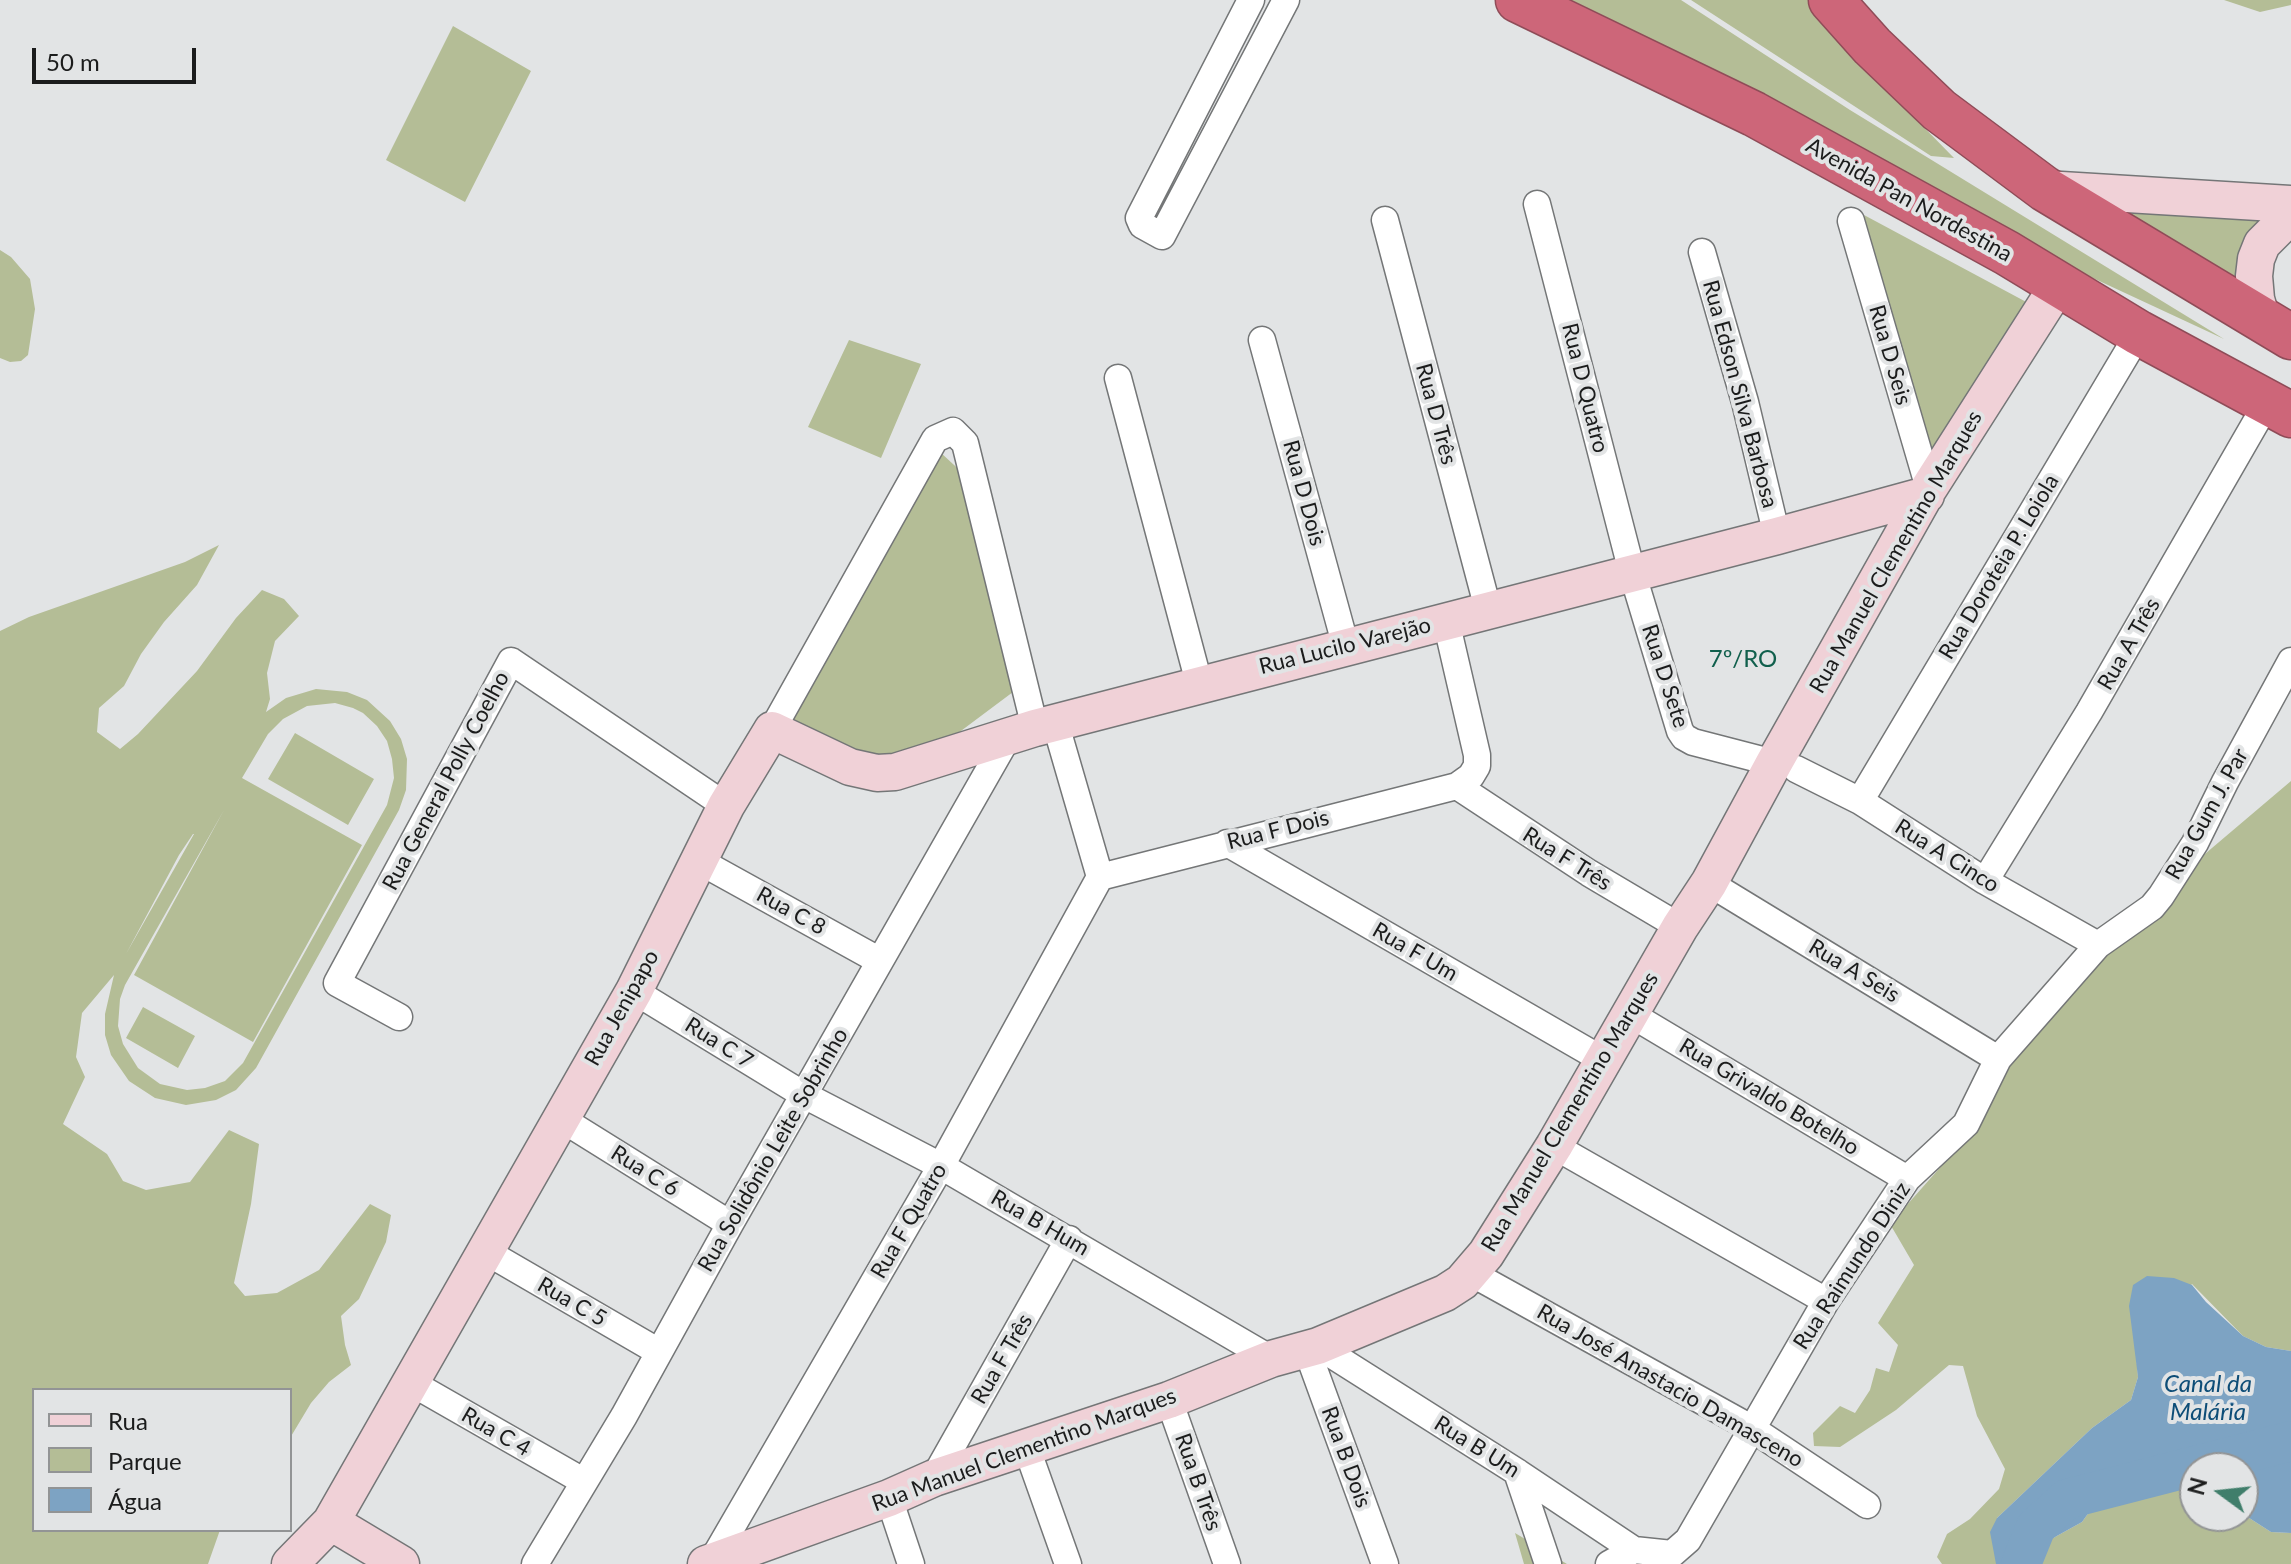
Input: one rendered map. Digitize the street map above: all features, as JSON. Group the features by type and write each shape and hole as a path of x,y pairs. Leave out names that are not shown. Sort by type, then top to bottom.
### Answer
{"highway":[{"name":"Avenida Pan Nordestina","path":"1518,0 1754,114 2279,409"},
{"path":"1831,0 1872,46 1939,110 2045,189 2276,329"}],"street":[{"path":"1251,0 1139,218 1142,225 1162,236 1286,0"},
{"path":"2045,189 2291,204"},
{"name":"Rua D Quatro","path":"1537,204 1632,572"},
{"path":"2276,329 2256,299 2256,259 2262,244 2291,215"},
{"name":"Rua D Três","path":"1385,220 1488,609"},
{"name":"Rua D Seis","path":"1851,221 1927,492"},
{"name":"Rua Edson Silva Barbosa","path":"1702,252 1745,402 1777,536"},
{"name":"Rua Manuel Clementino Marques","path":"709,1563 889,1498 934,1478 1169,1400 1271,1359 1312,1348 1445,1293 1471,1273 1554,1146 1680,927 1785,766 1927,492 2059,284"},
{"name":"Rua Doroteia P. Loiola","path":"1860,801 2139,333"},
{"name":"Rua D Dois","path":"1262,340 1346,647"},
{"path":"1118,378 1199,683"},
{"name":"Rua A Três","path":"1985,881 2279,409"},
{"name":"Rua Jenipapo","path":"290,1564 331,1522 634,991 701,862 726,806 935,439 946,432 953,431 965,443 1033,728"},
{"name":"Rua Lucilo Varejão","path":"772,730 850,767 877,773 895,772 1033,728 1777,536 1927,492"},
{"name":"Rua D Sete","path":"1632,572 1682,735 1693,742 1785,766"},
{"path":"1446,621 1477,755 1474,771 1457,786"},
{"name":"Rua General Polly Coelho","path":"399,1017 337,983 511,661 726,806"},
{"name":"Rua Gum J. Par","path":"2098,945 2161,896 2195,843 2291,661"},
{"path":"1033,728 1100,877"},
{"name":"Rua Solidônio Leite Sobrinho","path":"535,1564 624,1416 880,961 1033,728"},
{"name":"Rua A Cinco","path":"1785,766 1860,801 1985,881 2098,945"},
{"name":"Rua F Dois","path":"1100,877 1457,786"},
{"name":"Rua F Três","path":"1457,786 1589,873 1680,927"},
{"name":"Rua F Um","path":"1227,843 1603,1060"},
{"name":"Rua C 8","path":"701,862 880,961"},
{"name":"Rua F Quatro","path":"709,1563 941,1166 1100,877"},
{"name":"Rua A Seis","path":"1709,883 1998,1059"},
{"name":"Rua Raimundo Diniz","path":"1634,1550 1672,1554 1682,1547 1826,1301 1907,1179 1966,1124 1998,1059 2098,945"},
{"name":"Rua C 7","path":"634,991 804,1095"},
{"name":"Rua Grivaldo Botelho","path":"1632,1015 1907,1179"},
{"name":"Rua B Hum","path":"804,1095 941,1166 1271,1359"},
{"name":"Rua C 6","path":"560,1118 730,1224"},
{"path":"1554,1146 1826,1301"},
{"name":"Rua F Três","path":"934,1478 1069,1239"},
{"name":"Rua C 5","path":"485,1251 659,1352"},
{"name":"Rua José Anastacio Damasceno","path":"1471,1273 1751,1428 1867,1505"},
{"name":"Rua B Um","path":"1312,1348 1517,1472 1634,1550"},
{"name":"Rua B Dois","path":"1312,1348 1385,1564"},
{"name":"Rua C 4","path":"410,1382 583,1481"},
{"name":"Rua B Três","path":"1169,1400 1227,1564"},
{"path":"1026,1446 1068,1564"},
{"path":"1517,1472 1548,1564"},
{"path":"889,1498 911,1564"},
{"path":"331,1522 401,1564"},
{"path":"1609,1564 1634,1550"}],"green space":[{"path":"1537,0 1681,0 1850,110 2224,339 1981,226"},
{"path":"1691,0 1808,0 1857,59 1954,158 1931,156"},
{"path":"2224,0 2291,0 2291,5 2260,12"},
{"path":"453,26 531,71 465,202 386,160"},
{"path":"2086,198 2286,219 2248,304"},
{"path":"1864,215 2030,304 1929,457"},
{"path":"0,250 11,257 30,279 35,309 28,355 21,361 10,362 0,358"},
{"path":"849,340 921,364 881,458 808,427"},
{"path":"940,452 967,477 1013,692 898,778 771,724"},
{"path":"219,545 197,585 164,622 141,654 124,686 99,708 97,732 120,749 138,734 197,671 236,618 262,590 284,599 299,616 275,641 267,673 270,699 266,712 286,698 316,689 347,692 367,700 390,721 401,739 407,759 406,790 399,810 256,1068 236,1090 216,1100 186,1105 155,1098 129,1081 111,1055 105,1035 105,1014 114,975 82,1013 76,1057 85,1077 63,1124 107,1154 123,1181 146,1190 190,1182 229,1130 259,1144 251,1204 234,1283 245,1296 277,1293 319,1270 370,1204 391,1215 386,1242 359,1299 341,1316 351,1365 329,1382 311,1403 292,1435 292,1388 32,1388 32,1532 219,1532 208,1564 0,1564 0,631 29,617 185,562","holes":["335,703 353,708 377,726 387,741 394,778 387,805 243,1063 225,1081 205,1088 187,1090 160,1084 138,1068 123,1044 118,1026 120,999 125,985 224,810 134,975 253,1042 362,845 242,778 268,734 283,719 307,706","194,834 126,954 179,855"]},
{"path":"295,733 374,779 348,825 268,779"},
{"path":"2291,781 2291,1351 2266,1347 2243,1336 2192,1284 2136,1352 2138,1377 2131,1400 2092,1428 1997,1518 1996,1564 1942,1564 1937,1557 1947,1534 1970,1519 1999,1489 2005,1469 1977,1416 1963,1366 1949,1365 1896,1410 1840,1447 1814,1446 1813,1433 1840,1406 1855,1413 1870,1390 1876,1368 1889,1372 1898,1345 1878,1323 1914,1265 1890,1224 1953,1153 2006,1067 2088,968 2199,859"},
{"path":"143,1007 195,1036 178,1068 126,1038"},
{"path":"2163,1467 2179,1474 2179,1532 2259,1532 2259,1524 2271,1532 2291,1533 2291,1564 2030,1564 2037,1547 2082,1522 2095,1504 2138,1489 2149,1471"},
{"path":"1515,1533 1567,1564 1524,1564"}],"water":[{"name":"Canal da Malária","path":"2147,1276 2174,1278 2192,1285 2243,1336 2266,1347 2291,1351 2291,1533 2271,1532 2259,1524 2259,1452 2179,1452 2179,1474 2156,1467 2138,1489 2135,1500 2116,1498 2095,1504 2082,1522 2037,1547 2030,1564 1996,1564 1990,1532 1997,1518 2092,1428 2131,1400 2138,1377 2129,1306 2133,1285"}],"waterway":[{"name":"Canal da Malária","path":"2021,1564 2036,1527 2067,1499 2291,1441"}],"district":[{"name":"7º/RO","path":"1743,659"}]}
